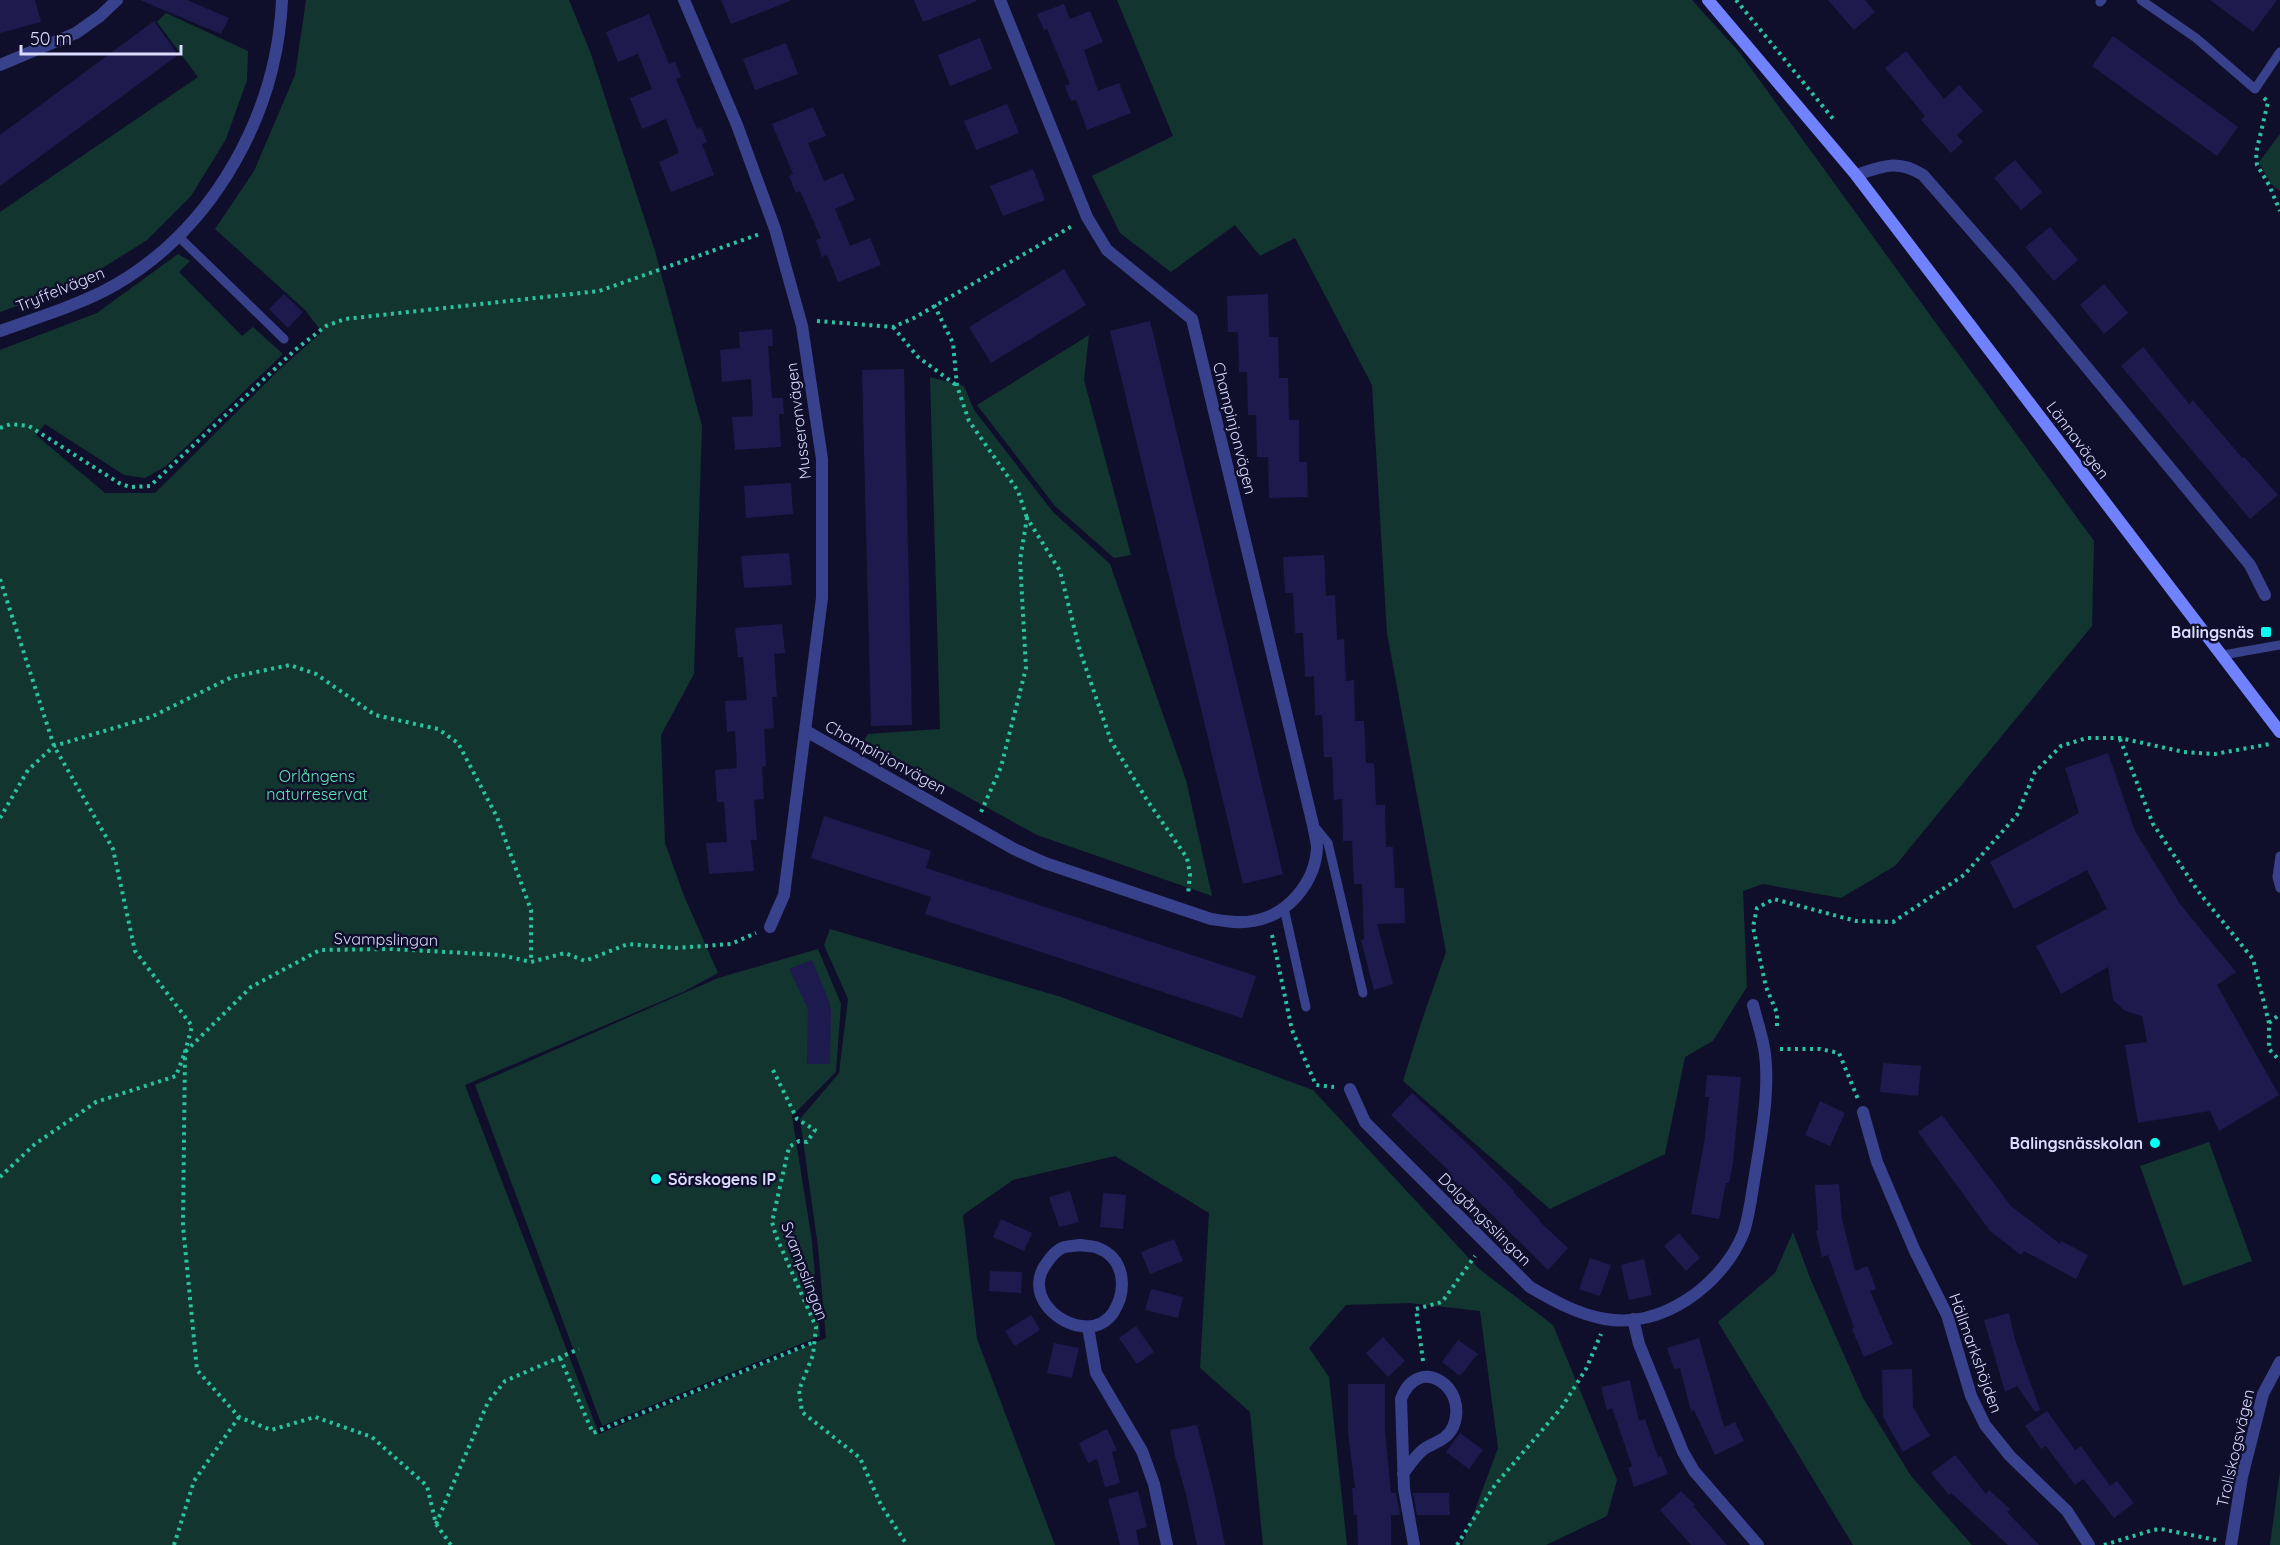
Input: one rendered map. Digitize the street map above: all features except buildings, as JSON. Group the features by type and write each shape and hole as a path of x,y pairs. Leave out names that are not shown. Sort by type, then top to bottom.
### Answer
{"main road":[{"name":"Lännavägen","path":"1708,0 1856,175 2158,574 2278,728"}],"street":[{"path":"0,65 76,33 100,16 117,0"},
{"name":"Tryffelvägen","path":"0,331 115,285 152,259 178,236 218,188 251,132 270,80 281,21 282,0"},
{"name":"Musseronvägen","path":"684,0 737,125 775,229 802,326 822,459 822,598 784,896 770,927"},
{"name":"Champinjonvägen","path":"806,730 1014,849 1045,863 1211,919 1233,923 1269,917 1284,908 1306,883 1313,867 1317,848 1313,825 1192,319 1107,250 1087,218 1000,0"},
{"path":"1856,175 1899,165 1911,168 1923,175 2013,278 2250,565 2265,595"},
{"name":"Dalgångsslingan","path":"1350,1089 1365,1122 1530,1287 1560,1305 1607,1319 1633,1319 1658,1314 1677,1306 1709,1284 1727,1263 1743,1234 1760,1146 1766,1070 1765,1051 1753,1005"},
{"name":"Hällmarkshöjden","path":"1863,1112 1877,1162 1914,1249 1947,1315 1971,1396 1984,1425 2010,1456 2067,1511 2089,1545"},
{"path":"1080,1245 1099,1248 1120,1268 1123,1285 1119,1302 1111,1316 1100,1325 1088,1327 1069,1324 1053,1316 1043,1301 1039,1283 1042,1269 1050,1257 1062,1248 1080,1245"},
{"path":"1633,1319 1639,1344 1683,1452 1694,1471 1758,1545"},
{"path":"1088,1327 1096,1373 1142,1451 1154,1484 1167,1545"},
{"name":"Trollskogsvägen","path":"2231,1544 2242,1477 2263,1394 2280,1362"},
{"path":"1403,1474 1414,1458 1448,1435 1456,1415 1455,1402 1447,1386 1440,1380 1425,1377 1414,1379 1405,1389 1401,1399 1403,1474 1404,1489 1414,1545"}],"lane":[{"path":"2141,0 2196,38 2254,89 2280,52"},
{"path":"178,236 284,339"},
{"path":"2223,655 2280,645"},
{"path":"1313,825 1328,843 1363,993"},
{"path":"2280,856 2278,866 2280,888"},
{"path":"1284,908 1306,1006"}],"path":[{"path":"1736,0 1838,124"},
{"path":"2254,89 2268,102 2256,153 2257,165 2280,211"},
{"path":"802,326 811,321 893,327 914,318 1087,218"},
{"path":"0,428 10,424 29,426 119,483 130,487 150,486 296,350 326,326 345,319 599,291 775,229"},
{"path":"934,305 953,344 957,386 969,421 1018,490 1027,518 1060,571 1080,651 1111,741 1147,800 1187,858 1190,874 1184,910"},
{"path":"893,327 918,357 957,386"},
{"path":"975,826 1001,766 1026,668 1020,560 1027,518"},
{"path":"0,579 54,746 114,849 135,951 192,1026 185,1052 183,1226 197,1370 239,1417 271,1430 315,1418 372,1437 427,1486 436,1524 451,1545"},
{"path":"0,818 28,770 54,746 151,717 232,677 290,665 316,674 375,715 438,729 458,743 497,818 531,910 531,962"},
{"path":"1777,1031 1777,1013 1766,987 1753,927 1756,908 1774,899 1856,921 1893,922 1964,876 2016,815 2035,772 2061,746 2087,738 2120,738 2184,752 2215,754 2280,742"},
{"path":"2120,738 2153,824 2198,891 2253,959 2269,1023 2269,1049 2280,1061"},
{"name":"Svampslingan","path":"0,1177 35,1144 96,1102 176,1076 185,1052 251,987 320,950 392,949 501,955 531,962 565,953 585,961 628,944 676,948 731,944 770,927"},
{"path":"2269,1023 2280,1014"},
{"path":"1778,1040 1778,1049 1820,1048 1839,1053 1863,1112"},
{"name":"Svampslingan","path":"773,1070 797,1119 815,1130 807,1142 799,1141 789,1147 772,1222 816,1327 813,1355 799,1390 802,1412 860,1458 881,1505 907,1545"},
{"path":"1425,1377 1416,1309 1442,1302 1485,1242"},
{"path":"1457,1545 1495,1485 1562,1407 1586,1369 1607,1319"},
{"path":"560,1358 593,1433 814,1342"},
{"path":"436,1524 488,1402 505,1381 579,1349"},
{"path":"174,1545 194,1481 239,1417"},
{"path":"2104,1545 2162,1529 2231,1544"}],"green space":[{"name":"Orlångens naturreservat","path":"306,0 569,0 591,54 655,251 702,426 694,674 661,735 665,843 684,896 718,973 683,992 465,1085 599,1434 826,1338 818,1247 800,1119 839,1073 848,999 824,945 830,929 1061,997 1313,1090 1479,1269 1553,1325 1617,1480 1607,1516 1546,1545 1462,1545 1498,1448 1480,1311 1410,1303 1346,1305 1309,1348 1329,1377 1347,1545 1263,1545 1250,1412 1200,1368 1209,1213 1115,1156 1013,1180 963,1215 977,1339 1055,1545 0,1545 0,350 97,313 178,254 190,261 179,272 242,336 253,327 283,354 166,466 145,478 124,475 45,424 36,435 105,493 155,493 280,369 322,332 305,310 215,229 254,171 295,75"},
{"path":"1117,0 1692,0 1739,52 2094,541 2092,626 1895,866 1841,898 1763,884 1743,891 1747,987 1713,1041 1685,1057 1665,1154 1550,1209 1403,1081 1446,952 1387,633 1372,385 1295,238 1260,256 1235,225 1171,272 1120,233 1092,176 1173,136"},
{"path":"166,13 248,51 247,80 226,139 191,196 147,240 74,286 0,312 0,212 198,77 157,22"},
{"path":"2280,134 2280,191 2271,184 2259,162"},
{"path":"1089,335 1084,380 1131,555 1114,558 1055,506 977,405"},
{"path":"930,377 964,386 974,410 1053,512 1110,564 1186,780 1212,896 1037,835 864,740 868,734 940,729"},
{"name":"Sörskogens IP","path":"818,949 841,1004 836,1072 792,1116 812,1241 820,1336 602,1426 475,1085 718,978"},
{"path":"2209,1142 2252,1261 2183,1286 2140,1166"},
{"path":"1793,1232 1810,1278 1863,1398 1911,1476 1972,1545 1853,1545 1718,1322 1775,1273"},
{"path":"2280,1471 2280,1545 2270,1545"}],"place":[{"name":"Balingsnäs","path":"2266,632"},
{"name":"Balingsnässkolan","path":"2155,1143"},
{"name":"Sörskogens IP","path":"656,1179"}]}
